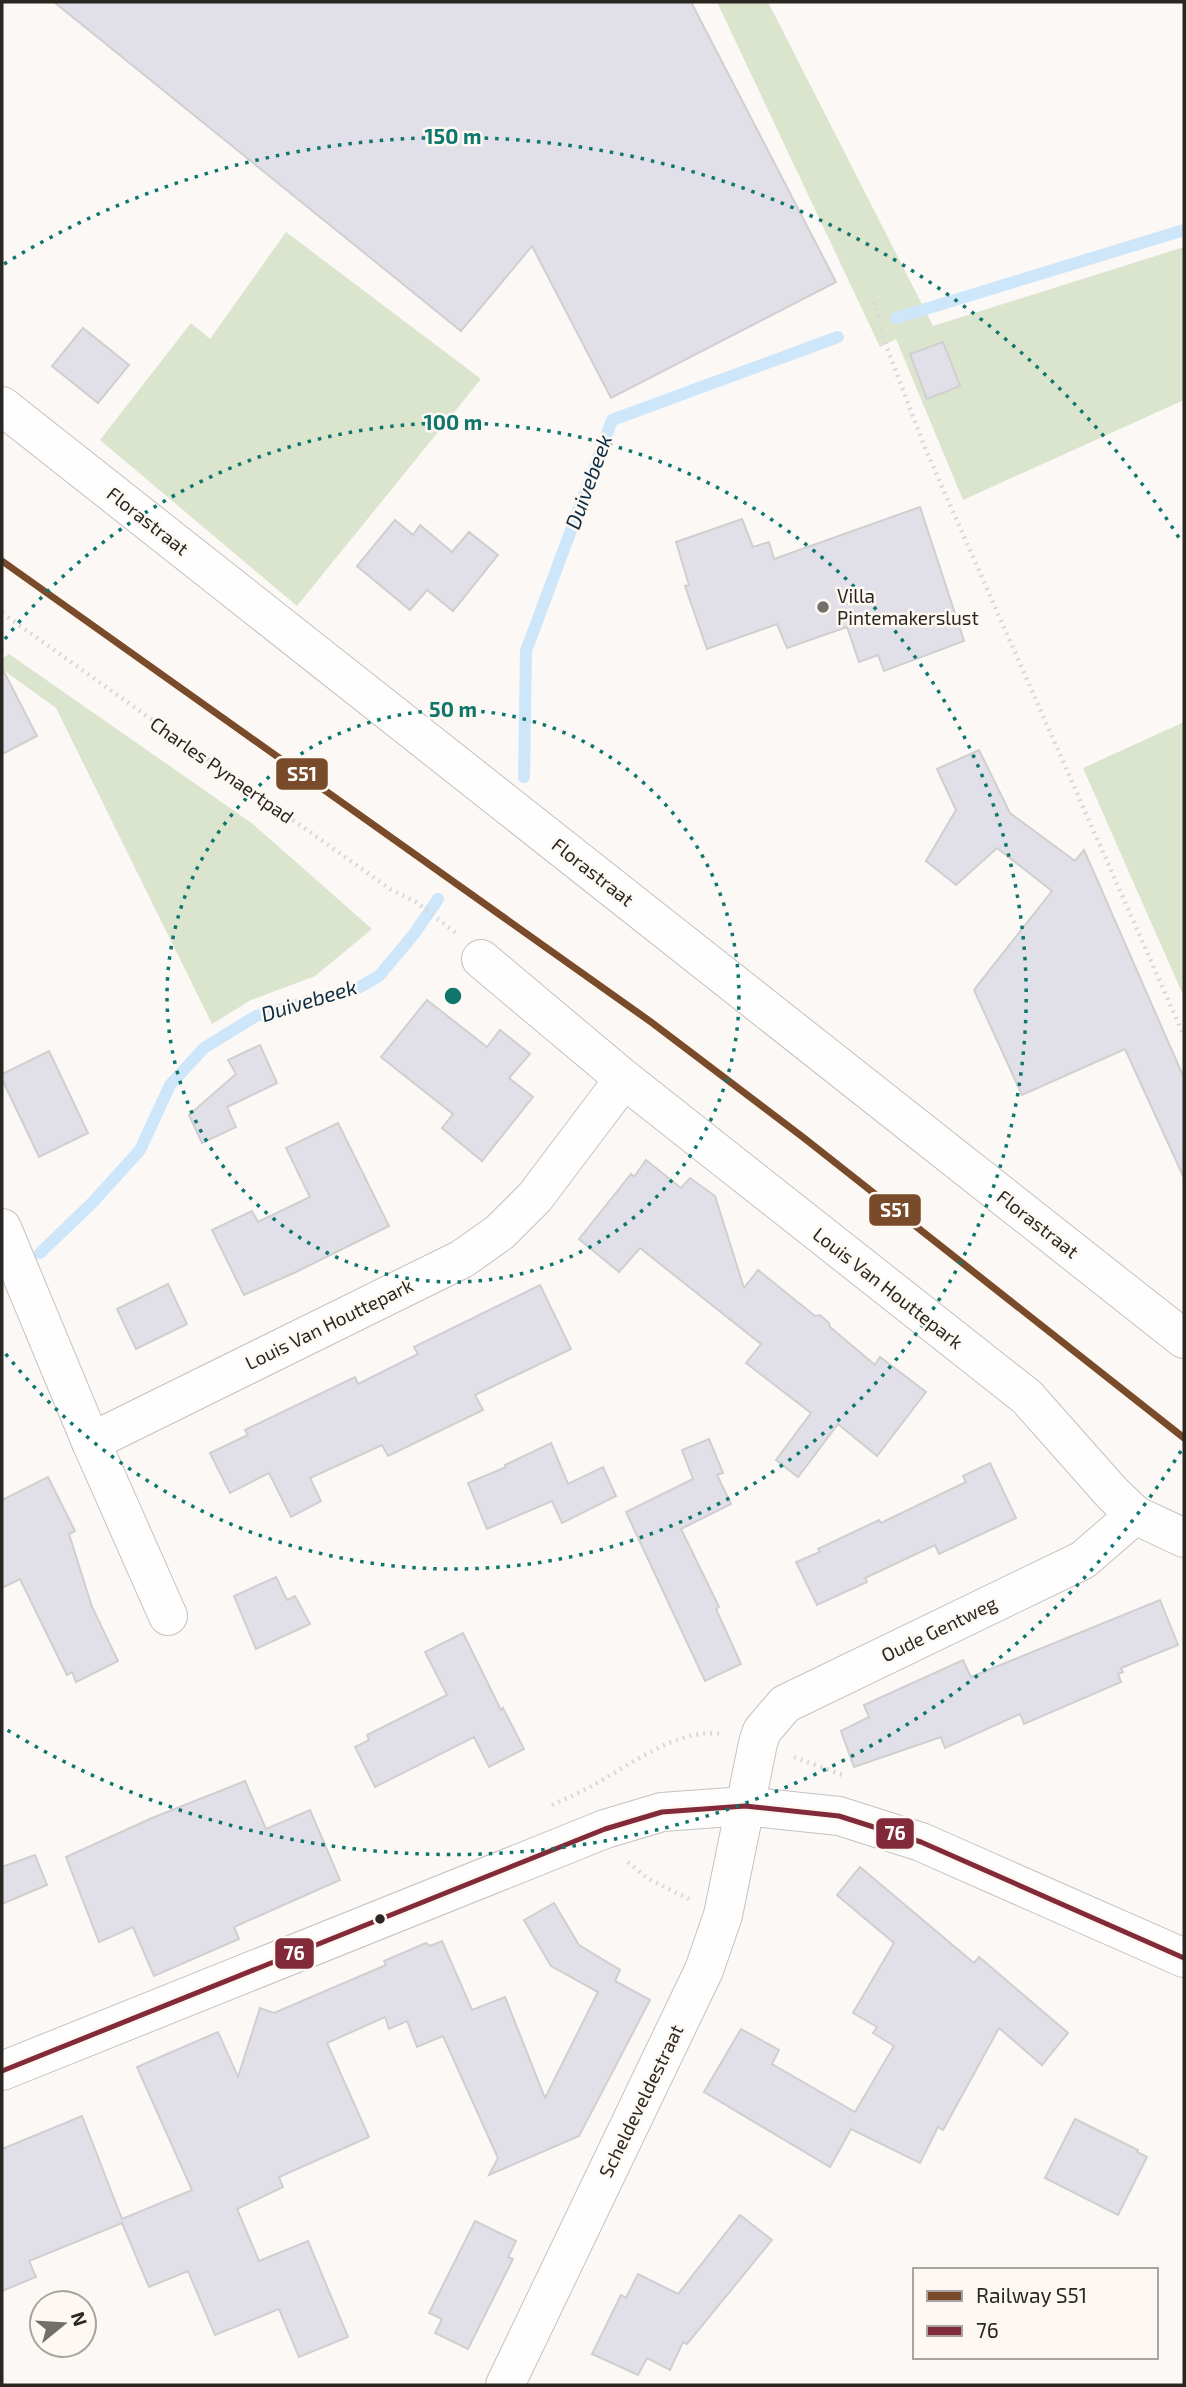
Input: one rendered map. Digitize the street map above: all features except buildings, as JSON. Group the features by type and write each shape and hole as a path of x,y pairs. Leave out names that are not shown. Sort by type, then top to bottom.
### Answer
{"street":[{"name":"Florastraat","path":"2,406 1184,1339"},
{"name":"Louis Van Houttepark","path":"481,959 624,1079 1027,1397 1112,1493 1135,1515"},
{"name":"Louis Van Houttepark","path":"91,1442 462,1259 500,1232 535,1197 624,1079"},
{"path":"2,1228 91,1442 168,1616"},
{"path":"1135,1515 1184,1538"},
{"name":"Oude Gentweg","path":"745,1806 762,1731 785,1704 1083,1560 1135,1515"},
{"path":"2,2071 605,1829 662,1812 745,1806 839,1816 921,1842 1184,1958"},
{"name":"Scheldeveldestraat","path":"505,2385 704,1970 723,1915 745,1806"}],"path":[{"path":"872,295 887,348 925,449 1184,1036"},
{"name":"Charles Pynaertpad","path":"2,613 390,889 416,902 445,923"},
{"path":"589,1788 605,1829 620,1856 647,1878 723,1915"}],"green space":[{"path":"717,2 768,2 933,326 1184,247 1184,400 963,500 896,339 880,347"},
{"path":"286,232 481,379 297,606 100,440 191,323 210,339"},
{"path":"9,654 253,824 372,929 315,976 251,1000 212,1024 56,708 2,669 2,659"},
{"path":"1184,722 1184,997 1083,768"}],"waterway":[{"name":"Duivebeek","path":"896,318 1184,230"},
{"name":"Duivebeek","path":"524,777 526,651 612,420 838,337"},
{"name":"Duivebeek","path":"40,1253 93,1202 140,1150 170,1085 204,1048 256,1016 358,988 379,976 414,934 438,899"}],"rail line":[{"name":"S51","path":"2,561 651,1022 804,1138 1184,1438"}],"transit line":[{"name":"76","path":"2,2071 605,1829 662,1812 745,1806 839,1816 921,1842 1184,1958"}],"place":[{"name":"Villa Pintemakerslust","path":"823,607"}]}
